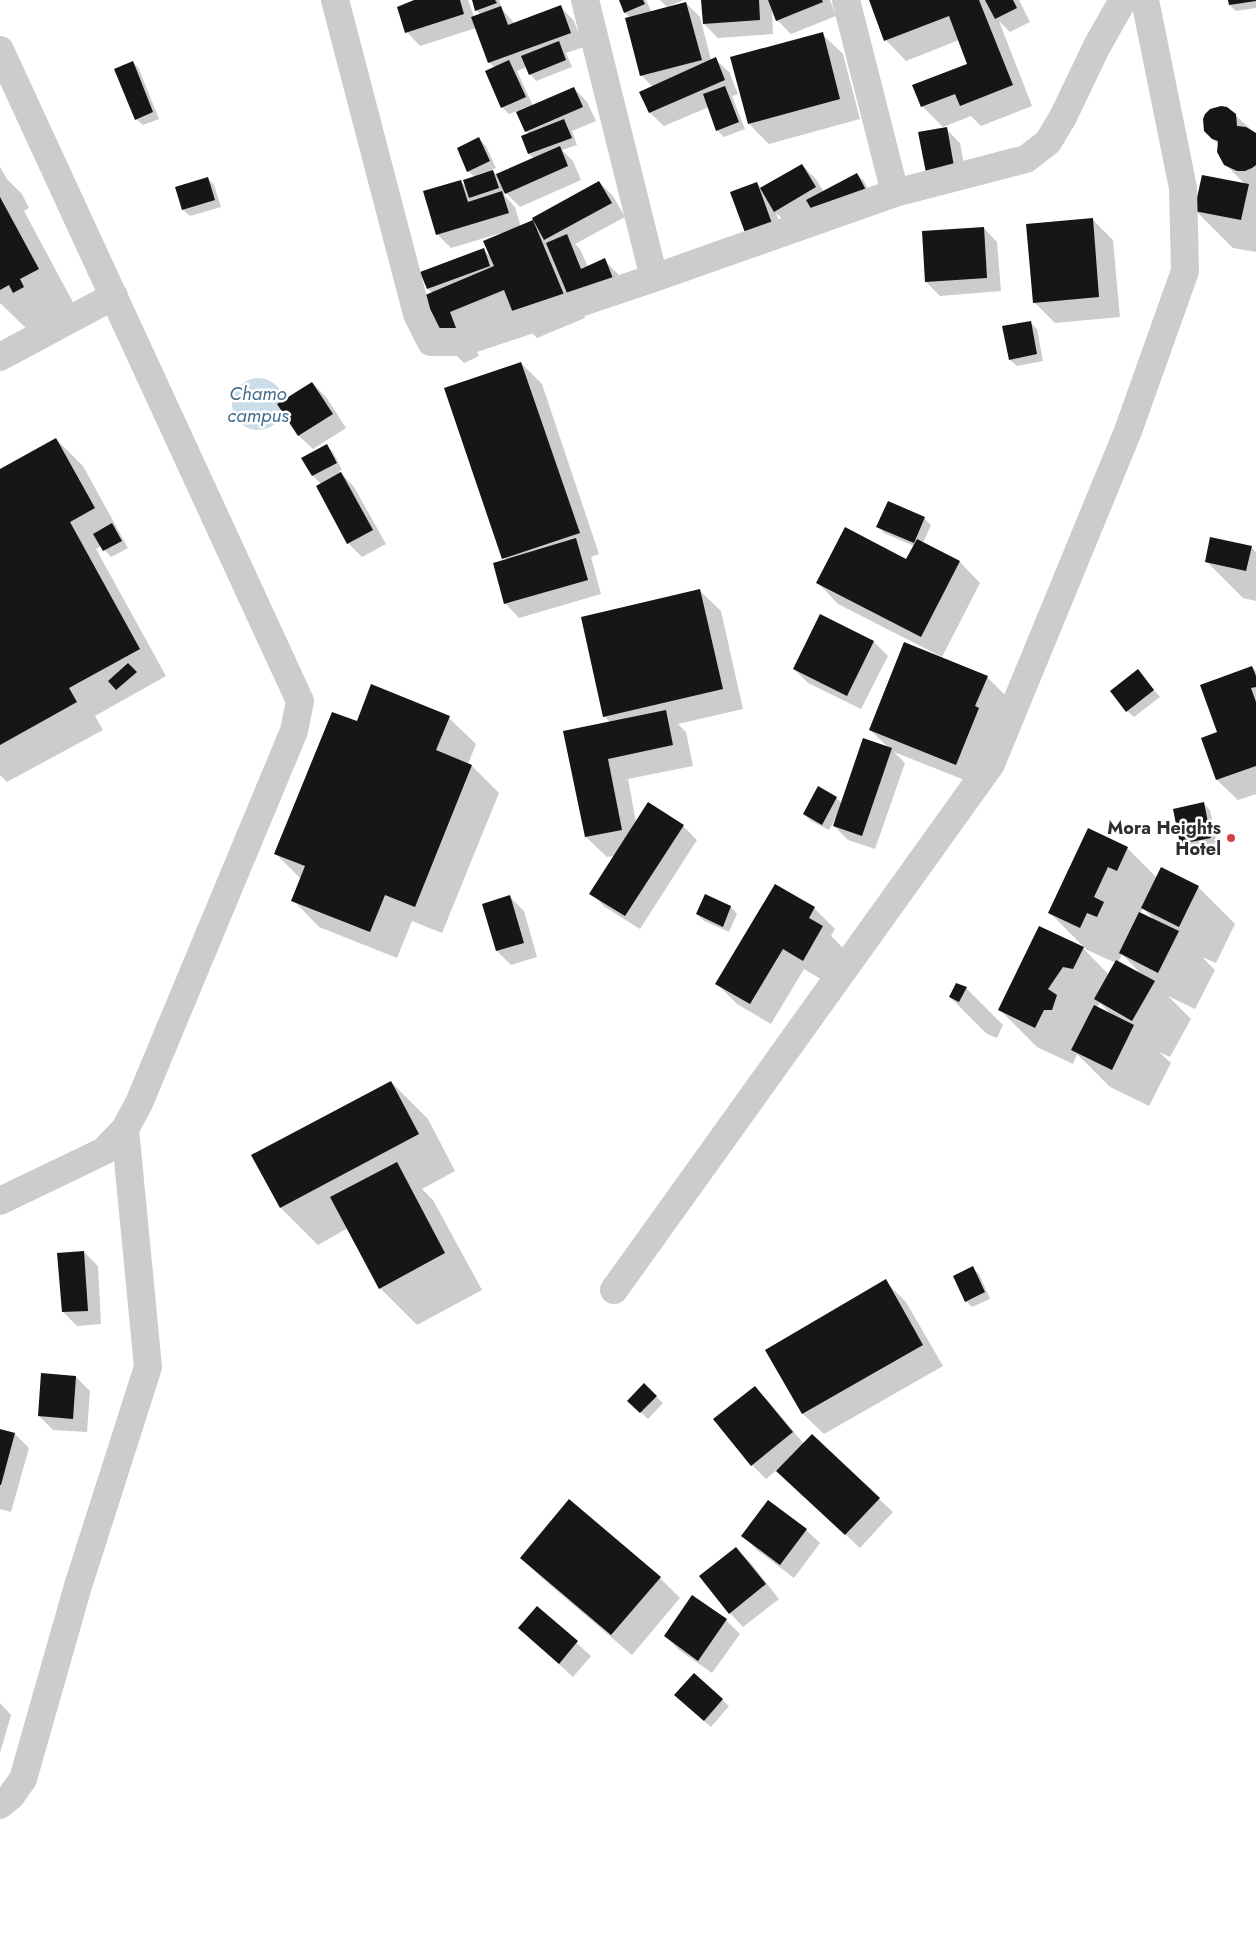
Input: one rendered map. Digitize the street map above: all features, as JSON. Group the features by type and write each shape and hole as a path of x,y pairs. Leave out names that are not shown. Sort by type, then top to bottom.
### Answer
{"street":[{"path":"334,0 417,314 431,342 463,342 654,278 895,193 1026,159 1048,142 1097,46 1123,0"},
{"path":"585,0 654,278"},
{"path":"846,0 895,193"},
{"path":"614,1290 992,764 1128,430 1185,271 1183,188 1145,0"},
{"path":"0,50 300,701 294,731 142,1094 125,1129 104,1151 0,1201"},
{"path":"0,357 114,296"},
{"path":"0,1805 11,1796 23,1779 78,1586 148,1367 125,1129"}],"water":[{"name":"Chamo campus","path":"253,378 263,378 272,382 280,390 284,404 280,418 272,426 263,430 253,430 244,426 236,418 232,409 232,399 236,390 244,382"}],"building":[{"path":"414,0 460,0 464,14 405,33 397,7"},
{"path":"472,0 495,0 497,3 475,11"},
{"path":"619,0 643,0 645,4 624,13"},
{"path":"701,0 759,0 760,20 703,24"},
{"path":"768,0 822,0 823,2 776,21"},
{"path":"869,0 979,0 1013,85 960,106 955,94 921,107 912,85 967,64 949,16 884,41"},
{"path":"985,0 1013,0 1017,8 995,19"},
{"path":"1228,0 1256,0 1256,1 1229,5"},
{"path":"686,2 702,60 640,76 625,18"},
{"path":"561,5 571,33 488,63 471,17 501,6 508,25"},
{"path":"823,32 840,99 748,124 730,57"},
{"path":"559,41 566,60 529,75 521,56"},
{"path":"716,57 725,80 649,113 639,92"},
{"path":"509,60 526,97 501,108 485,71"},
{"path":"133,61 153,112 135,120 114,69"},
{"path":"725,86 739,122 716,131 703,94"},
{"path":"574,87 583,107 525,132 516,112"},
{"path":"1221,106 1227,107 1236,114 1237,126 1246,127 1256,133 1256,165 1252,168 1245,171 1237,171 1224,165 1217,152 1218,141 1212,139 1204,131 1203,119 1205,114 1210,109"},
{"path":"564,119 572,138 528,154 521,136"},
{"path":"947,127 955,172 927,178 918,132"},
{"path":"479,137 490,161 467,172 457,148"},
{"path":"560,146 568,166 505,194 496,174"},
{"path":"802,164 816,187 774,212 760,188"},
{"path":"493,170 499,188 469,198 463,180"},
{"path":"857,173 866,190 816,217 806,200"},
{"path":"1202,175 1249,184 1241,220 1194,211"},
{"path":"208,177 215,200 182,210 175,187"},
{"path":"461,180 468,202 502,191 509,213 436,235 423,191"},
{"path":"599,181 612,203 544,240 532,218"},
{"path":"757,182 774,229 747,238 730,192"},
{"path":"0,197 39,269 20,279 24,287 13,293 9,285 0,290"},
{"path":"1093,218 1099,297 1033,303 1026,224"},
{"path":"533,220 565,297 515,318 504,290 450,312 459,336 442,343 423,296 494,266 483,241"},
{"path":"984,227 987,278 925,282 922,231"},
{"path":"567,234 581,269 605,258 614,281 570,300 546,243"},
{"path":"484,248 490,266 427,289 420,272"},
{"path":"1031,321 1037,354 1009,360 1002,326"},
{"path":"521,362 580,533 502,559 444,388"},
{"path":"312,382 333,414 298,436 277,404"},
{"path":"56,438 95,508 70,522 140,649 69,688 77,702 0,745 0,469"},
{"path":"327,444 337,463 312,476 301,458"},
{"path":"341,472 373,530 347,544 316,486"},
{"path":"888,501 925,517 914,543 876,527"},
{"path":"112,523 122,541 103,551 93,534"},
{"path":"845,527 906,559 917,539 960,561 921,637 816,583"},
{"path":"1210,537 1252,546 1246,571 1205,562"},
{"path":"576,538 588,580 504,604 493,563"},
{"path":"700,589 723,689 603,717 581,617"},
{"path":"820,614 874,641 847,696 793,669"},
{"path":"904,642 988,676 975,706 979,708 956,765 869,730"},
{"path":"128,663 137,672 116,690 108,681"},
{"path":"1252,666 1256,676 1256,687 1251,688 1256,702 1256,766 1216,780 1201,738 1217,732 1200,685"},
{"path":"1138,669 1154,690 1126,712 1110,691"},
{"path":"371,684 450,716 436,750 472,765 415,907 385,895 370,932 291,901 305,866 274,854 332,712 357,721"},
{"path":"666,710 673,745 608,759 622,830 585,837 563,731"},
{"path":"863,738 892,748 862,836 833,826"},
{"path":"818,786 837,797 822,825 803,814"},
{"path":"648,802 684,825 625,916 589,894"},
{"path":"1204,802 1211,838 1180,844 1173,809"},
{"path":"1088,828 1128,847 1117,871 1108,867 1094,897 1104,902 1097,917 1087,913 1080,928 1048,913"},
{"path":"1161,867 1199,886 1179,927 1141,908"},
{"path":"775,884 815,907 809,918 823,926 803,961 783,949 750,1004 715,984"},
{"path":"705,894 731,906 723,927 696,914"},
{"path":"510,895 524,943 496,951 482,904"},
{"path":"1139,912 1179,931 1158,973 1119,953"},
{"path":"1039,926 1084,947 1073,969 1063,967 1048,989 1057,995 1052,1010 1044,1010 1035,1028 998,1010"},
{"path":"1116,960 1155,981 1132,1021 1094,999"},
{"path":"956,983 967,987 959,1002 949,997"},
{"path":"1094,1005 1134,1025 1112,1070 1071,1050"},
{"path":"391,1081 419,1134 280,1208 251,1155"},
{"path":"397,1162 445,1253 379,1289 330,1197"},
{"path":"84,1251 88,1311 62,1312 57,1253"},
{"path":"973,1266 985,1292 965,1302 953,1276"},
{"path":"886,1279 923,1345 802,1414 765,1350"},
{"path":"41,1373 76,1376 73,1419 38,1416"},
{"path":"644,1383 657,1396 640,1413 627,1401"},
{"path":"755,1386 793,1432 751,1466 713,1419"},
{"path":"0,1429 15,1433 1,1485 0,1485"},
{"path":"812,1434 880,1498 845,1535 776,1471"},
{"path":"569,1499 661,1577 611,1635 520,1558"},
{"path":"768,1500 807,1529 780,1565 741,1536"},
{"path":"736,1547 766,1584 729,1614 699,1576"},
{"path":"692,1595 727,1619 698,1661 664,1636"},
{"path":"537,1606 578,1641 559,1664 518,1628"},
{"path":"694,1673 723,1699 704,1721 674,1695"}],"place":[{"name":"Mora Heights Hotel","path":"1231,838"}]}
